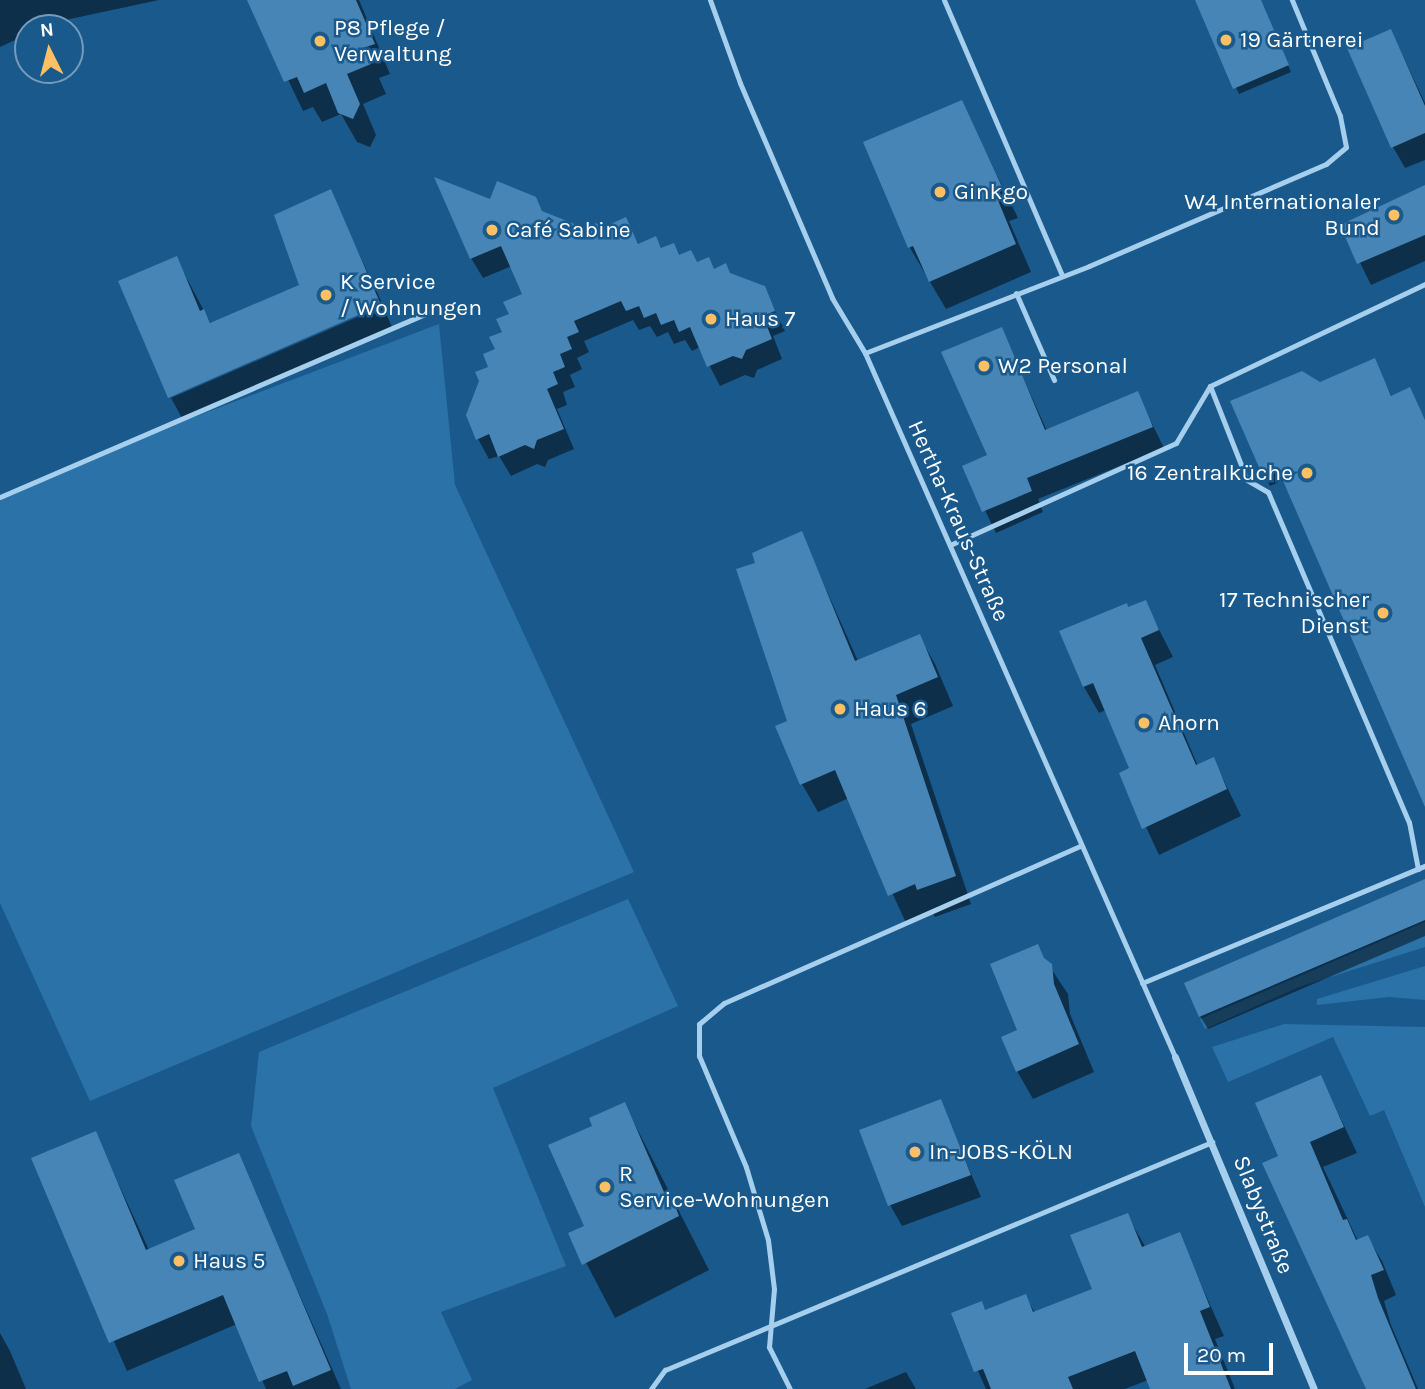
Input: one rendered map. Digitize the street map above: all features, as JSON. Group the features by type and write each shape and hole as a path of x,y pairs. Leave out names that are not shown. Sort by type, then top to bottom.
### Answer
{"street":[{"name":"Slabystraße","path":"1175,1057 1314,1389"}],"lane":[{"name":"Hertha-Kraus-Straße","path":"710,0 740,83 832,298 865,353 1175,1057"},
{"path":"944,0 1062,275"},
{"path":"865,353 1294,181 1326,164 1346,147 1340,116 1292,0"},
{"path":"950,545 1176,443 1210,386 1425,284"},
{"path":"1016,293 1054,380"},
{"path":"0,497 430,312"},
{"path":"1142,983 1422,867 1409,822 1268,492 1247,480 1210,386"},
{"path":"790,1389 769,1347 774,1289 768,1240 746,1167 699,1056 699,1024 724,1003 1080,846"},
{"path":"651,1389 665,1370 769,1329 1212,1142"}],"shaded area":[{"path":"439,324 455,485 634,872 90,1101 0,903 0,497 139,438"},
{"path":"628,899 678,1006 493,1088 566,1266 441,1312 472,1380 455,1389 351,1389 327,1314 251,1126 259,1052"},
{"path":"1425,922 1425,947 1299,987 1205,1029 1200,1019"},
{"path":"1425,966 1425,1000 1389,997 1317,1005 1317,999"},
{"path":"1284,1024 1425,1027 1425,1207 1384,1110 1370,1116 1333,1037 1228,1082 1212,1047"}],"building":[{"name":"P8 Pflege / Verwaltung","path":"247,0 356,0 375,44 363,48 371,64 347,74 360,104 353,119 338,113 326,83 304,93 297,77 284,82"},
{"path":"1195,0 1261,0 1289,65 1233,89"},
{"path":"1391,29 1425,106 1425,133 1391,148 1347,48"},
{"name":"Ginkgo","path":"962,100 1003,189 995,193 1016,244 929,282 913,246 908,248 863,142"},
{"name":"Haus 7","path":"434,177 490,199 497,181 536,197 542,211 592,231 595,223 604,227 626,217 638,244 656,236 661,248 674,243 679,255 691,250 697,262 709,257 714,269 726,263 730,273 765,286 775,311 763,316 772,339 746,350 742,359 733,356 707,367 690,327 679,332 674,320 661,325 656,313 644,318 639,306 626,311 621,301 574,321 579,332 567,337 572,349 560,354 565,367 553,372 558,384 547,389 564,429 537,440 534,449 525,445 498,457 489,434 476,440 466,415 479,381 475,372 488,367 483,354 495,349 489,337 502,332 496,319 509,314 503,302 522,294 501,246 470,259"},
{"name":"W4 Internationaler Bund","path":"1425,185 1425,235 1357,264 1340,225"},
{"name":"K Service / Wohnungen","path":"331,189 381,305 168,398 118,281 177,256 200,311 204,309 210,323 299,285 274,215"},
{"path":"1002,327 1045,430 1138,391 1153,427 1027,478 1032,491 982,512 962,466 987,455 941,352"},
{"path":"1375,358 1391,396 1410,387 1425,420 1425,807 1277,467 1262,474 1230,401 1302,371 1320,382"},
{"name":"Haus 6","path":"802,531 855,661 920,634 938,677 896,695 956,876 917,890 915,884 888,896 835,770 800,785 775,726 787,721 736,569 755,563 752,553"},
{"name":"Ahorn","path":"1146,600 1159,630 1141,638 1196,765 1214,757 1227,789 1142,829 1119,773 1129,768 1093,683 1083,687 1059,631 1127,603 1128,607"},
{"path":"1425,879 1425,920 1199,1017 1184,983"},
{"path":"1038,944 1044,958 1052,964 1054,984 1079,1044 1016,1072 1001,1037 1017,1030 990,964"},
{"path":"1321,1075 1344,1127 1310,1142 1343,1220 1347,1219 1356,1240 1368,1235 1384,1270 1371,1275 1416,1389 1366,1389 1262,1163 1278,1156 1255,1103"},
{"name":"In-JOBS-KÖLN","path":"941,1099 971,1175 888,1206 859,1130"},
{"name":"R Service-Wohnungen","path":"625,1102 664,1192 669,1190 679,1216 582,1265 568,1233 584,1226 548,1145 592,1126 589,1118"},
{"name":"Haus 5","path":"96,1131 146,1250 195,1229 174,1180 239,1153 331,1370 293,1386 287,1371 259,1382 223,1295 109,1343 31,1158"},
{"path":"1128,1213 1142,1247 1180,1232 1210,1307 1200,1311 1231,1389 1150,1389 1135,1351 1068,1377 1073,1389 991,1389 983,1369 974,1372 951,1313 982,1301 985,1310 1026,1294 1033,1312 1092,1289 1070,1235"}],"place":[{"name":"19 Gärtnerei","path":"1226,40"},
{"name":"P8 Pflege / Verwaltung","path":"320,41"},
{"name":"Ginkgo","path":"940,192"},
{"name":"W4 Internationaler Bund","path":"1394,215"},
{"name":"Café Sabine","path":"492,230"},
{"name":"K Service / Wohnungen","path":"326,295"},
{"name":"Haus 7","path":"711,319"},
{"name":"W2 Personal","path":"984,366"},
{"name":"16 Zentralküche","path":"1307,473"},
{"name":"17 Technischer Dienst","path":"1383,613"},
{"name":"Haus 6","path":"840,709"},
{"name":"Ahorn","path":"1144,723"},
{"name":"In-JOBS-KÖLN","path":"915,1152"},
{"name":"R Service-Wohnungen","path":"605,1187"},
{"name":"Haus 5","path":"179,1261"}]}
